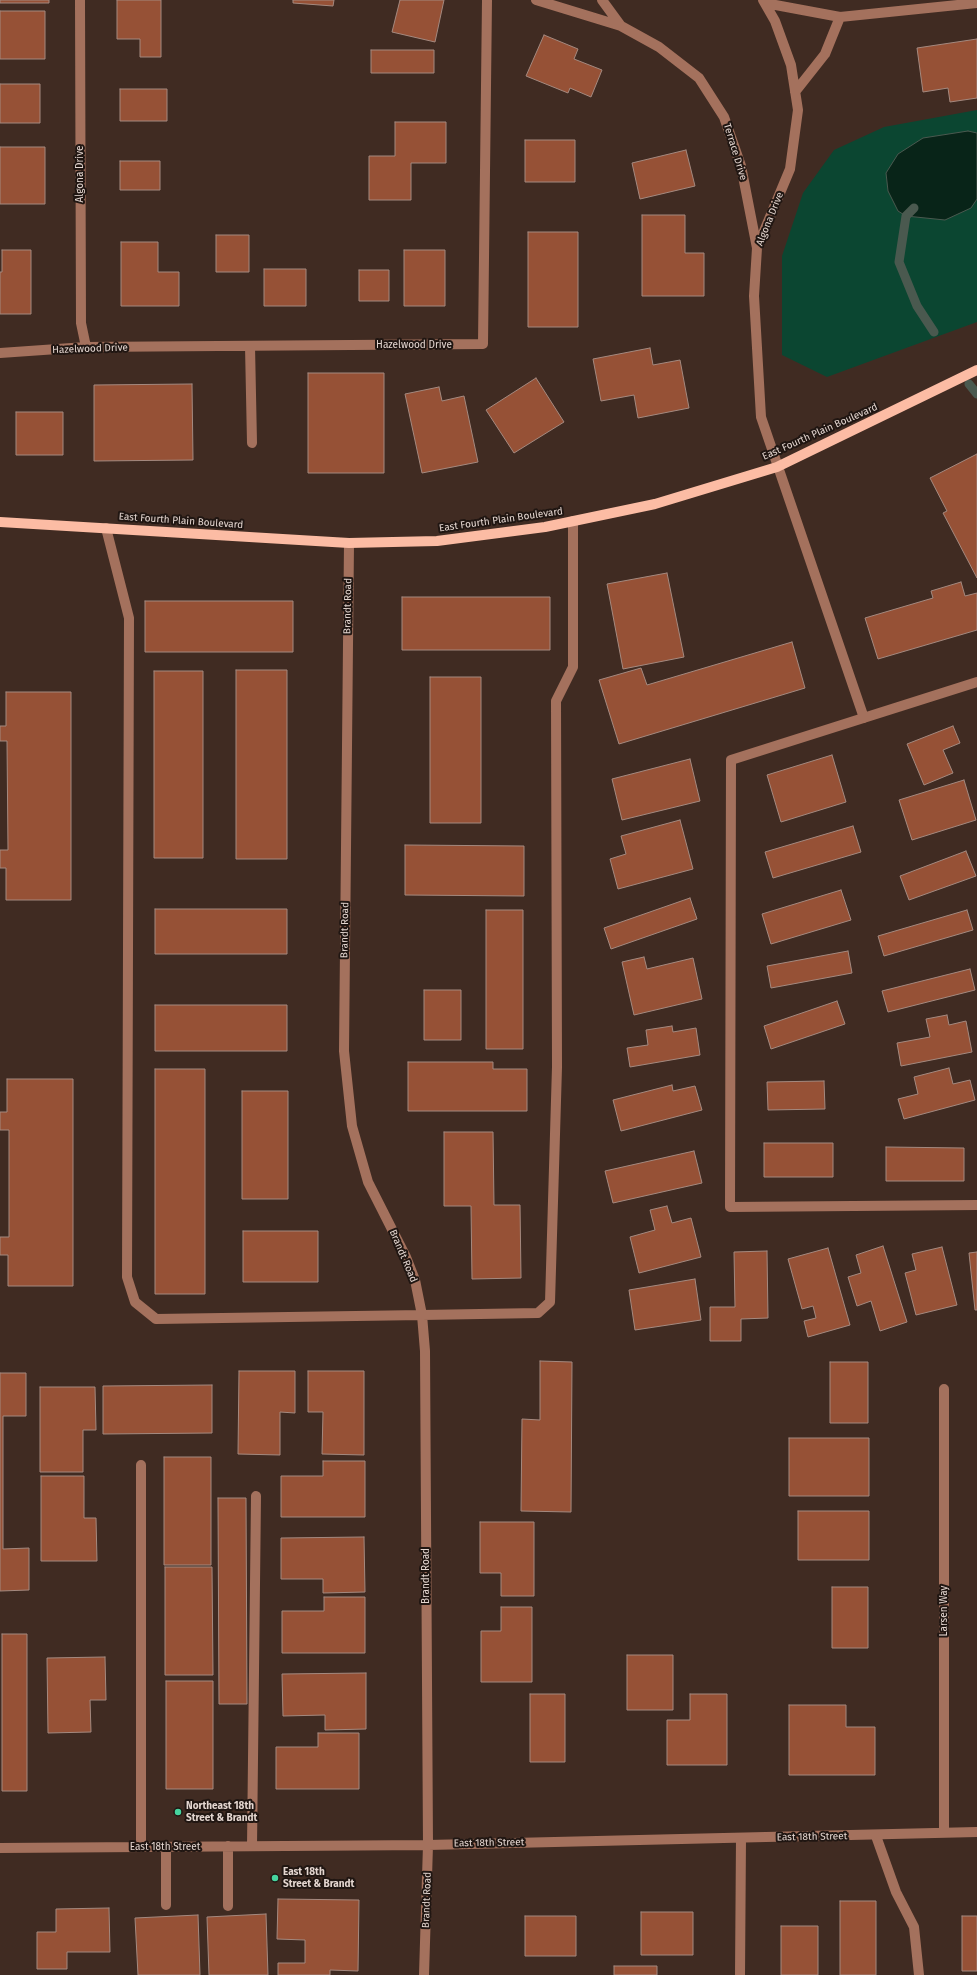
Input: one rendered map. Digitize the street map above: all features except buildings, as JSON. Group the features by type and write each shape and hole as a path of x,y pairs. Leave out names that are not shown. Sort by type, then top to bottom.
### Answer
{"main road":[{"name":"East Fourth Plain Boulevard","path":"0,522 349,543 437,541 540,528 655,504 777,467 927,396 977,370"}],"street":[{"name":"Algona Drive","path":"80,0 81,323 86,348"},
{"name":"Hazelwood Drive","path":"0,353 86,348 483,344 487,0"},
{"name":"Terrace Drive","path":"536,0 621,26 659,47 698,78 724,117 741,166 757,248"},
{"path":"602,0 621,26"},
{"name":"Algona Drive","path":"764,1 775,21 791,65 798,110 790,169 757,248 754,296 761,418 864,718"},
{"path":"764,1 840,17 977,3"},
{"path":"795,92 825,54 840,17"},
{"path":"250,346 252,443"},
{"path":"106,528 129,618 127,1277 135,1302 156,1319 538,1313 550,1302 556,1067 556,701 573,667 573,521"},
{"name":"Brandt Road","path":"349,543 345,1058 352,1126 368,1182 406,1257 415,1280 422,1315 425,1358 428,1845 424,1975"},
{"path":"977,682 732,760 730,1207 977,1205"},
{"name":"Larsen Way","path":"944,1389 944,1832"},
{"path":"141,1464 141,1847"},
{"path":"252,1846 256,1496"},
{"name":"East 18th Street","path":"0,1848 428,1845 876,1836 944,1832 977,1832"},
{"path":"876,1836 896,1892 914,1927 919,1975"},
{"path":"740,1975 741,1838"},
{"path":"228,1846 228,1906"},
{"path":"166,1847 166,1905"}],"green space":[{"path":"977,110 977,322 827,377 782,355 782,256 803,193 834,150 884,127"}],"shaded area":[{"path":"968,131 977,133 977,199 971,208 945,220 906,216 898,211 888,191 886,173 898,154 923,138"}],"waterway":[{"path":"914,208 906,216 899,262 917,306 934,332"},
{"path":"969,384 977,394"}],"place":[{"name":"Northeast 18th Street & Brandt","path":"178,1812"},
{"name":"East 18th Street & Brandt","path":"275,1878"}]}
